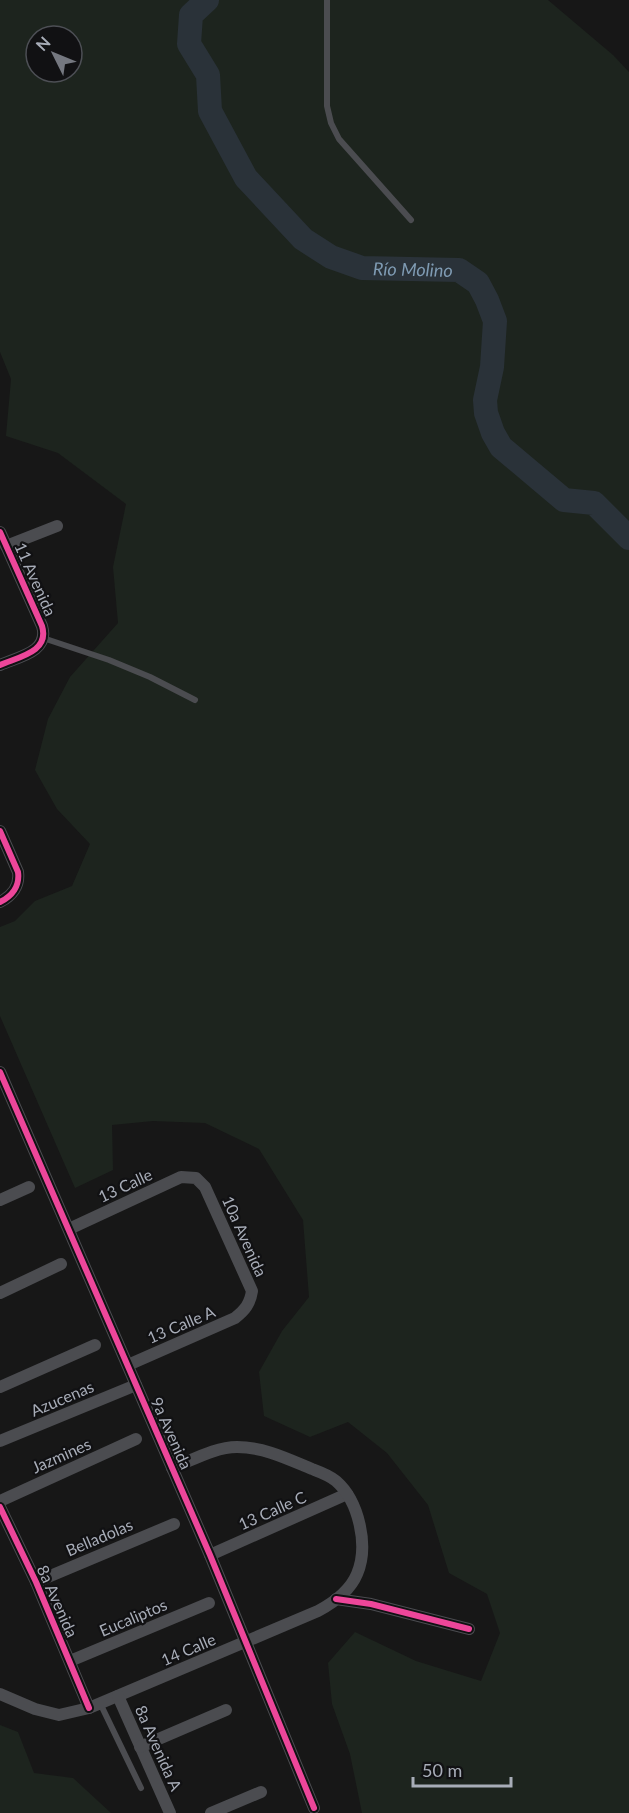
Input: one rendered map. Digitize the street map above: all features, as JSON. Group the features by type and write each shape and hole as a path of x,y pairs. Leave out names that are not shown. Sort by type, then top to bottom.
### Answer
{"street":[{"path":"5,553 57,526"},
{"name":"11 Avenida","path":"0,532 5,553 42,626 44,638"},
{"path":"0,665 34,651 44,638"},
{"path":"0,831 18,872 17,885 7,898 0,902"},
{"name":"9a Avenida","path":"0,1072 210,1555 314,1808"},
{"name":"13 Calle","path":"69,1229 182,1177 196,1178"},
{"name":"10a Avenida","path":"196,1178 205,1187 252,1291 245,1311"},
{"path":"0,1200 29,1187"},
{"path":"0,1293 61,1264"},
{"name":"13 Calle A","path":"128,1365 235,1318 245,1311"},
{"path":"0,1387 95,1345"},
{"name":"Azucenas","path":"0,1442 136,1384"},
{"name":"Jazmines","path":"0,1501 136,1439"},
{"path":"172,1468 219,1449 249,1448 280,1456 335,1479 347,1494"},
{"name":"13 Calle C","path":"210,1555 347,1494"},
{"name":"14 Calle","path":"0,1694 34,1709 59,1715 94,1706 318,1611 345,1591 356,1576 360,1565 359,1516 347,1494"},
{"name":"8a Avenida","path":"0,1507 70,1661 94,1706"},
{"name":"Belladolas","path":"36,1582 174,1524"},
{"path":"336,1599 371,1604 468,1629"},
{"name":"Eucaliptos","path":"70,1661 209,1603"},
{"name":"8a Avenida A","path":"118,1696 170,1813"},
{"path":"140,1747 226,1710"},
{"path":"211,1813 261,1792"}],"lane":[{"path":"327,0 327,105 331,123 339,139 411,220"},
{"path":"44,638 109,660 150,677 195,700"},
{"path":"94,1706 141,1788"}],"shaded area":[{"path":"0,0 548,0 613,55 629,72 629,1813 362,1813 350,1754 332,1704 328,1663 355,1632 416,1661 481,1681 500,1633 487,1594 449,1573 428,1505 387,1453 348,1422 310,1437 264,1416 259,1372 282,1331 309,1297 303,1220 259,1149 205,1123 153,1121 112,1125 113,1170 75,1188 0,1016 0,927 15,921 35,901 72,886 90,844 57,809 35,770 48,719 70,677 118,623 113,567 126,504 58,453 6,436 11,379 0,352"},
{"path":"0,1725 18,1732 34,1773 73,1778 111,1813 0,1813"}],"waterway":[{"name":"Río Molino","path":"207,0 191,15 189,44 208,75 210,111 246,178 303,239 331,257 362,268 459,270 478,283 495,321 492,367 485,400 486,413 501,447 564,500 594,503 629,538"}],"cycle path":[{"path":"0,532 42,626 43,635 37,648 0,665"},
{"path":"0,831 18,872 18,882 14,890 0,902"},
{"path":"0,1072 210,1555 314,1808"},
{"path":"0,1507 36,1582 89,1708"},
{"path":"336,1599 371,1604 469,1629"}]}
